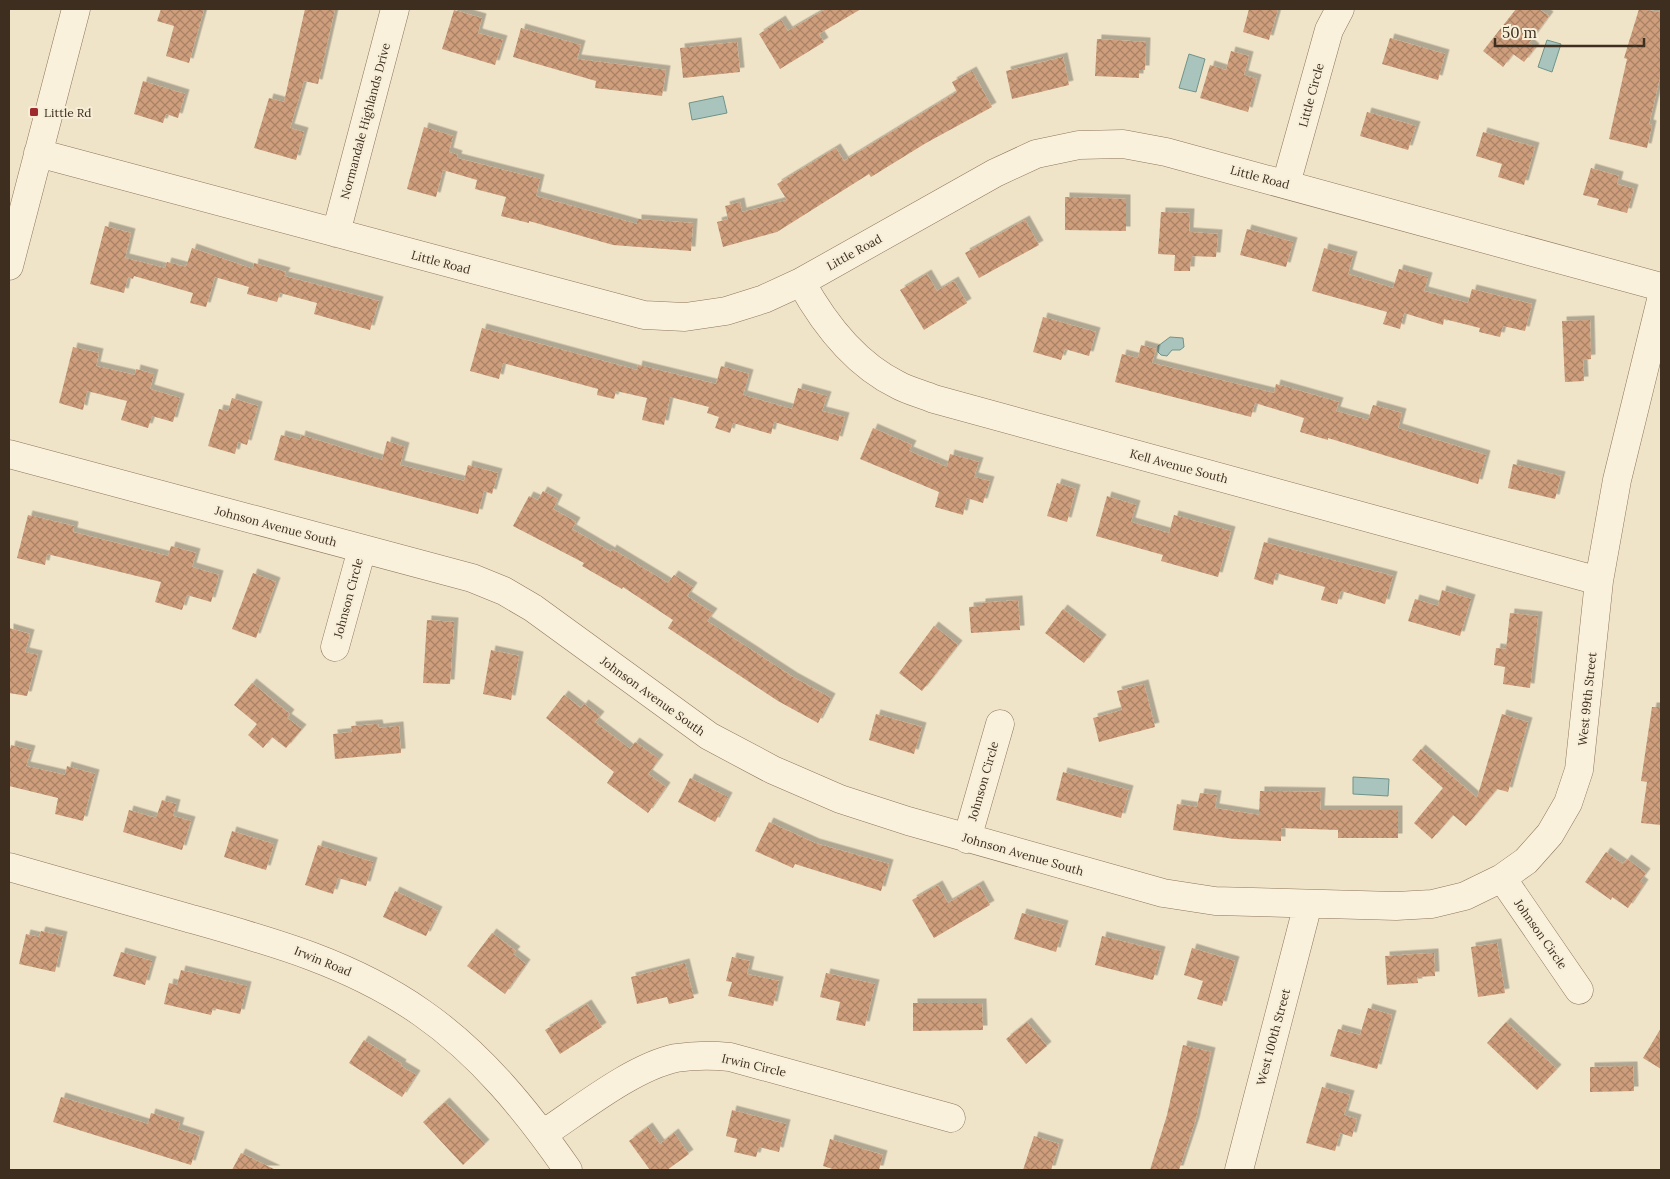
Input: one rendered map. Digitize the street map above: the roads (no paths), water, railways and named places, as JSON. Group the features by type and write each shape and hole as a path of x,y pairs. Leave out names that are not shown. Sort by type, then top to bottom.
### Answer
{"street":[{"path":"9,266 76,9"},
{"name":"Normandale Highlands Drive","path":"336,233 395,9"},
{"name":"Little Circle","path":"1286,184 1329,30 1340,9"},
{"name":"Little Road","path":"38,153 644,316 685,317 726,311 764,299 801,282 996,173 1036,154 1079,145 1123,144 1158,150 1661,287"},
{"name":"Kell Avenue South","path":"801,282 814,306 838,336 865,364 897,385 934,399 1599,580"},
{"name":"West 99th Street","path":"1308,904 1432,904 1465,896 1502,878 1526,861 1550,834 1568,803 1579,770 1599,580 1617,480 1661,300"},
{"name":"Johnson Avenue South","path":"9,454 472,578 504,591 533,608 709,736 773,770 840,799 967,839 1163,893 1215,902 1308,904"},
{"name":"Johnson Circle","path":"335,647 362,549"},
{"name":"Johnson Circle","path":"967,839 1000,724"},
{"name":"Irwin Road","path":"9,867 266,940 321,958 373,983 422,1013 467,1049 507,1089 543,1134 568,1170"},
{"name":"Johnson Circle","path":"1502,878 1579,990"},
{"name":"West 100th Street","path":"1239,1170 1308,904"},
{"name":"Irwin Circle","path":"543,1134 650,1067 675,1059 702,1055 730,1057 950,1118"}],"water":[{"path":"1547,40 1561,44 1552,72 1538,67"},
{"path":"1189,54 1205,59 1196,92 1179,88"},
{"path":"723,96 727,113 692,120 689,103"},
{"path":"1170,337 1183,338 1184,347 1180,350 1172,350 1167,356 1161,355 1158,352 1158,346"},
{"path":"1353,777 1389,779 1388,796 1353,794"}],"place":[{"name":"Little Rd","path":"34,112"}]}
